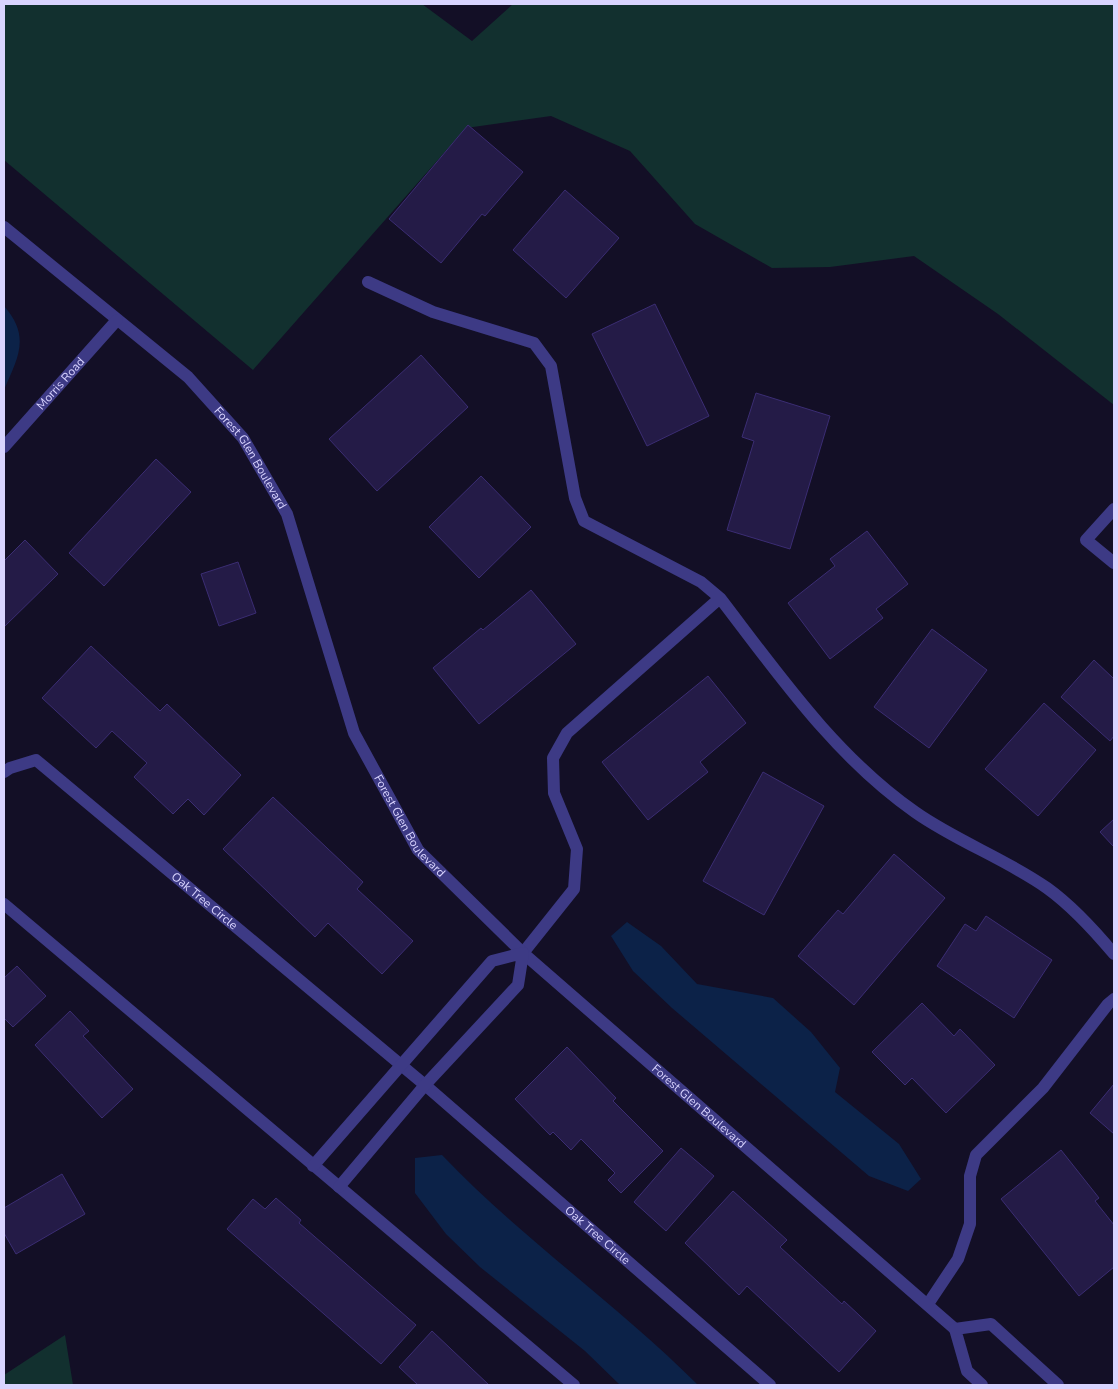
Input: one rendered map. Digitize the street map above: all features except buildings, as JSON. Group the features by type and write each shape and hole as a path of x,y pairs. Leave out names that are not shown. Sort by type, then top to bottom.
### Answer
{"street":[{"name":"Forest Glen Boulevard","path":"4,226 188,377 243,438 287,514 354,733 418,850 523,953 955,1329"},
{"path":"368,282 433,312 534,343 551,366 576,498 584,521 701,582 720,598 818,724 861,770 916,813 1047,888 1094,930 1114,954"},
{"name":"Morris Road","path":"4,447 117,320"},
{"path":"1114,509 1086,540 1114,563"},
{"path":"339,1187 425,1085 518,986 523,953 574,889 577,849 554,793 553,758 567,733 720,598"},
{"name":"Oak Tree Circle","path":"4,772 10,768 36,760 425,1085 770,1385"},
{"path":"4,904 574,1385"},
{"path":"313,1166 400,1064 492,961 523,953"},
{"path":"928,1304 958,1259 970,1224 970,1176 976,1155 1043,1088 1108,1004 1114,999"},
{"path":"982,1385 967,1372 955,1329 991,1324 1058,1385"}],"green space":[{"path":"4,4 422,4 472,41 513,4 1114,4 1114,405 998,314 914,256 830,267 772,268 695,224 630,151 551,116 466,128 253,370 4,160"},
{"path":"65,1335 73,1385 4,1385 4,1375"}],"water":[{"path":"4,306 12,317 20,338 14,367 4,390"},
{"path":"627,922 661,946 697,984 773,998 811,1032 840,1068 835,1092 899,1144 921,1179 908,1191 869,1176 672,1008 633,971 611,936"},
{"path":"442,1155 504,1215 667,1355 698,1385 620,1385 585,1351 480,1267 446,1234 415,1193 415,1158"}]}
